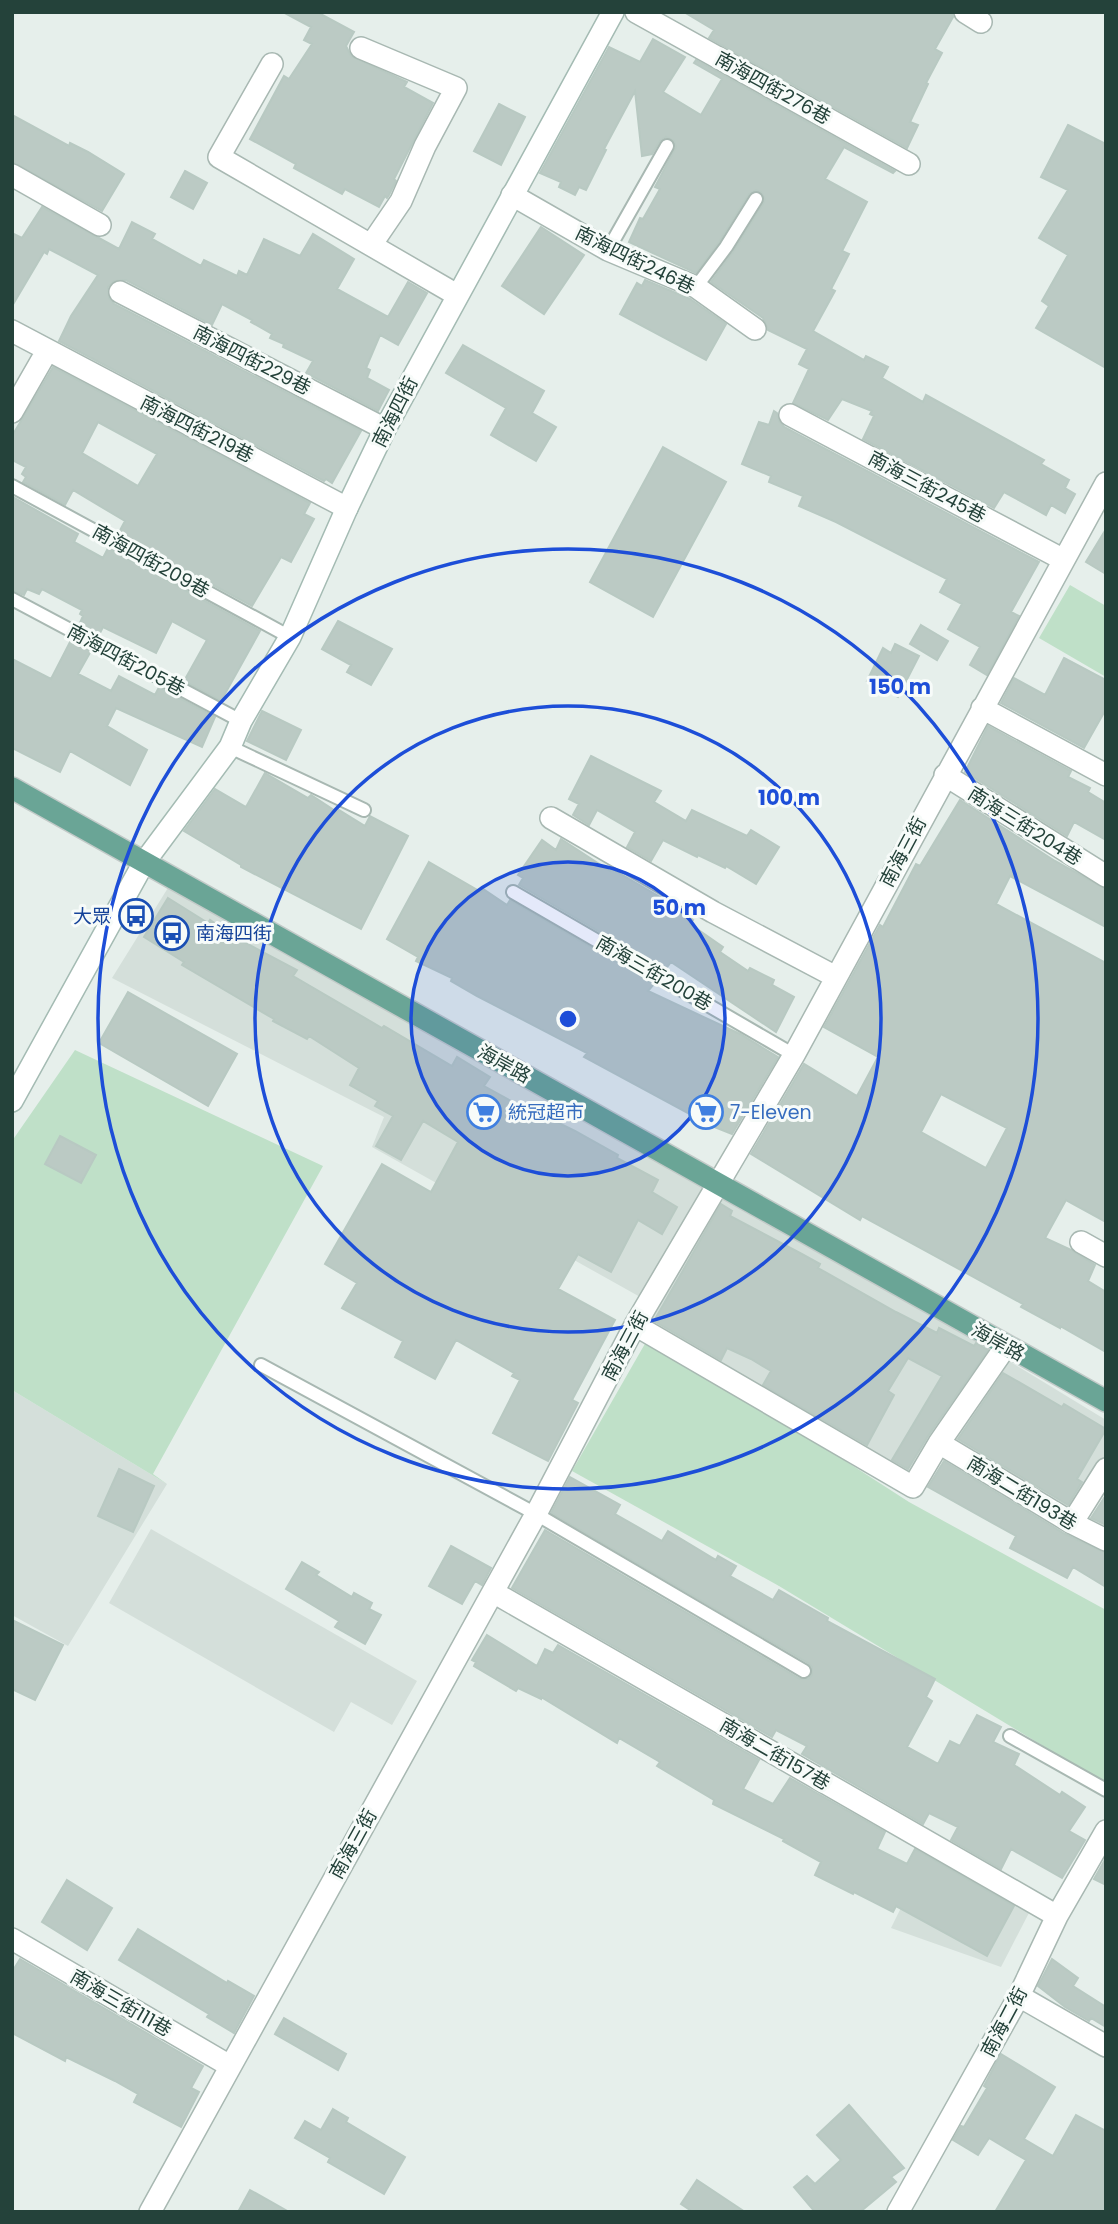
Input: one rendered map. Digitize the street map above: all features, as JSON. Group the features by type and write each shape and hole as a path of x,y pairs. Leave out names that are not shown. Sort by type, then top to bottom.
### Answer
{"main road":[{"name":"海岸路","path":"12,788 143,864 1106,1401"}],"street":[{"name":"南海四街","path":"12,1101 143,864 230,747 240,721 290,637 385,429 613,12"},
{"name":"南海四街276巷","path":"636,12 909,164"},
{"path":"361,48 456,89 425,146 401,201 371,245"},
{"path":"272,64 219,158 457,295"},
{"path":"12,175 100,225"},
{"name":"南海四街246巷","path":"512,195 608,250 696,287 755,329"},
{"name":"南海四街229巷","path":"120,292 385,429"},
{"name":"南海四街219巷","path":"12,331 347,508"},
{"path":"12,412 47,351"},
{"name":"南海三街245巷","path":"790,415 1064,560"},
{"name":"南海三街","path":"150,2212 536,1514 635,1325 794,1055 1106,484"},
{"path":"982,708 1106,775"},
{"name":"南海三街204巷","path":"945,775 1106,876"},
{"path":"551,818 713,912 836,977"},
{"path":"1081,1242 1106,1256"},
{"path":"635,1325 913,1487 939,1443 1006,1346"},
{"name":"南海二街193巷","path":"939,1443 1072,1523 1106,1540"},
{"path":"1072,1523 1106,1469"},
{"name":"南海二街157巷","path":"492,1592 1057,1916"},
{"name":"南海二街","path":"898,2212 1019,1996 1057,1916 1105,1835"},
{"name":"南海三街111巷","path":"12,1940 230,2066"},
{"path":"1019,1996 1106,2046"}],"lane":[{"path":"608,250 667,146"},
{"path":"696,287 726,247 756,199"},
{"name":"南海四街209巷","path":"12,486 290,637"},
{"name":"南海四街205巷","path":"12,599 240,721"},
{"path":"230,747 364,810"},
{"name":"南海三街200巷","path":"513,892 794,1055"},
{"path":"261,1365 536,1514 804,1671"},
{"path":"1010,1735 1106,1790"}],"shaded area":[{"path":"171,883 708,1180 642,1298 372,1147 384,1117 112,978"},
{"path":"720,1193 998,1348 911,1480 641,1325"},
{"path":"1004,1358 1106,1420 1106,1458 1070,1516 947,1440"},
{"path":"12,1390 167,1484 68,1646 12,1615"},
{"path":"151,1529 417,1681 392,1725 351,1702 334,1732 109,1603"},
{"path":"931,1847 1032,1907 1001,1967 891,1928"}],"green space":[{"path":"1070,585 1106,606 1106,677 1039,638"},
{"path":"75,1050 323,1166 153,1474 167,1484 12,1390 12,1141"},
{"path":"650,1335 909,1502 1106,1610 1106,1784 779,1586 572,1471"}],"building":[{"path":"283,12 317,12 354,32 346,46 351,56 407,82 404,87 433,103 394,179 396,181 389,195 387,198 385,196 379,207 345,189 342,194 294,168 296,164 250,139 284,76 289,79 312,44 304,40 311,27"},
{"path":"684,12 952,12 953,17 935,49 942,53 910,122 918,125 907,148 709,38 714,30"},
{"path":"653,39 685,57 663,92 701,115 722,79 694,63 696,60 895,171 893,173 844,147 825,179 867,202 842,251 849,254 831,289 835,291 813,331 864,360 866,356 888,367 882,378 923,402 926,395 1044,460 1041,464 1069,480 1065,488 1075,494 1065,513 1051,505 1046,515 1004,492 994,508 863,439 874,416 870,414 872,411 842,399 828,420 793,403 809,369 799,364 807,349 768,330 763,318 711,282 763,204 765,199 761,192 756,190 749,194 696,273 629,242 640,218 643,219 660,189 655,187 676,147 674,141 666,137 652,154 642,156 635,91 586,190 579,187 575,195 559,187 561,182 540,173 609,47 640,62"},
{"path":"499,104 525,117 501,165 474,151"},
{"path":"12,115 69,146 70,143 88,152 124,174 102,211 12,162"},
{"path":"1068,125 1106,144 1106,368 1036,328 1049,306 1042,301 1068,255 1039,238 1068,190 1041,177"},
{"path":"185,171 207,183 193,209 171,197"},
{"path":"42,207 119,249 132,222 155,234 152,239 201,266 204,260 237,276 239,271 247,275 264,239 300,256 313,234 354,259 337,289 388,317 408,282 427,293 398,345 380,335 366,368 370,370 367,378 389,390 378,411 306,373 313,361 283,347 284,344 270,338 272,334 222,304 212,325 126,280 114,281 108,287 109,298 114,304 361,431 332,483 59,341 71,316 98,275 49,249 47,254 44,252 12,306 12,233 22,238"},
{"path":"541,227 584,255 544,314 502,286"},
{"path":"645,280 690,299 726,324 706,360 620,314 637,283 642,286"},
{"path":"463,345 544,391 532,413 556,427 536,461 491,435 506,408 446,373"},
{"path":"53,367 310,503 304,514 314,519 291,562 281,557 252,606 118,534 125,521 73,490 65,505 23,482 26,477 22,474 26,467 12,460 12,436","holes":["98,422 157,454 138,486 82,453"]},
{"path":"774,411 784,427 1039,562 1011,612 1019,616 987,675 970,665 980,647 948,629 962,604 940,592 947,579 799,506 803,496 769,482 771,476 742,464 759,422 769,425"},
{"path":"663,447 726,482 653,617 590,582"},
{"path":"13,497 78,534 74,542 103,558 108,548 260,631 221,701 184,681 207,640 172,621 156,653 103,627 99,635 79,625 83,616 80,614 82,610 42,589 39,594 27,589 24,595 12,590"},
{"path":"1106,529 1106,574 1086,562"},
{"path":"338,621 392,649 371,685 347,672 351,665 322,649"},
{"path":"921,625 948,641 937,660 910,644"},
{"path":"71,640 91,651 78,674 111,691 119,676 155,695 159,687 215,717 202,747 116,708 107,726 147,750 130,785 70,751 60,772 12,748 12,659 51,679"},
{"path":"895,644 919,656 898,697 867,681 883,648 891,653"},
{"path":"1064,658 1106,680 1106,709 1084,748 1001,703 1014,678 1045,695"},
{"path":"262,711 301,730 286,760 247,741"},
{"path":"988,726 1071,771 1068,777 1090,788 1088,792 1106,803 1106,840 1074,822 1067,836 965,772"},
{"path":"591,756 661,791 654,802 686,821 692,810 747,836 751,830 779,847 756,884 726,866 725,868 698,855 697,857 663,840 651,861 627,847 635,832 597,810 589,825 573,815 579,804 569,799"},
{"path":"265,773 308,798 311,795 365,826 370,816 408,836 361,929 241,867 184,831 215,789 246,807"},
{"path":"960,800 1055,861 1106,889 1106,927 1010,876 996,904 1106,963 1106,1222 1066,1200 1045,1238 1095,1265 1088,1281 1106,1292 1106,1352 862,1216 860,1220 751,1154 804,1064 857,1096 878,1057 824,1027 880,925 883,927 916,864 920,866","holes":["941,1094 1007,1128 986,1168 921,1132"]},
{"path":"561,839 610,871 612,869 667,901 693,920 690,924 723,947 720,952 748,971 750,968 774,980 772,985 794,997 776,1032 671,962 665,970 519,885 523,878 518,875 542,840 556,850"},
{"path":"429,862 481,892 483,889 507,905 510,900 654,984 648,991 740,1034 778,1057 732,1134 712,1126 584,1057 587,1053 477,996 451,981 452,978 416,961 418,957 387,939"},
{"path":"168,898 208,923 210,920 236,938 297,970 293,976 382,1028 384,1026 452,1066 457,1057 490,1077 484,1086 575,1131 658,1180 652,1192 677,1207 662,1234 638,1220 611,1272 578,1254 558,1289 615,1320 572,1400 578,1403 548,1461 493,1433 520,1380 512,1376 514,1373 456,1340 435,1379 395,1357 403,1341 342,1308 357,1283 325,1264 382,1164 431,1192 458,1142 423,1121 401,1160 376,1146 393,1116 375,1106 378,1101 350,1085 359,1068 309,1036 307,1039 273,1021 274,1019 182,965 184,962 144,937"},
{"path":"128,992 237,1054 208,1106 99,1043"},
{"path":"60,1136 96,1155 81,1183 45,1164"},
{"path":"721,1204 732,1211 730,1216 820,1264 818,1268 896,1312 937,1333 939,1328 988,1350 908,1469 892,1460 942,1376 908,1358 888,1391 894,1395 867,1445 763,1385 771,1371 751,1359 727,1348 721,1360 654,1321"},
{"path":"1003,1373 1106,1429 1077,1479 1082,1482 1068,1505 958,1439"},
{"path":"944,1461 1065,1534 1106,1553 1106,1587 1073,1567 1067,1578 1010,1548 1016,1536 928,1487"},
{"path":"119,1469 154,1486 133,1532 98,1516"},
{"path":"570,1477 620,1505 615,1514 662,1541 668,1531 716,1560 718,1556 736,1566 730,1576 773,1600 779,1590 828,1618 827,1621 935,1679 926,1697 932,1701 907,1747 938,1764 950,1741 960,1746 977,1715 1001,1727 993,1742 1019,1754 1014,1765 1060,1795 1062,1792 1085,1807 1069,1831 1085,1840 1062,1878 1011,1849 1001,1869 951,1840 958,1827 929,1813 923,1824 802,1754 807,1746 776,1730 772,1737 512,1588 545,1530 800,1679 808,1679 812,1675 812,1667 808,1663 551,1513"},
{"path":"1106,1495 1106,1525 1091,1518"},
{"path":"451,1546 491,1568 482,1585 475,1581 462,1604 429,1586"},
{"path":"302,1562 319,1572 316,1575 352,1597 354,1593 372,1603 369,1609 381,1615 365,1644 335,1627 339,1621 286,1589"},
{"path":"12,1620 63,1645 35,1700 12,1689"},
{"path":"487,1635 537,1666 545,1649 553,1653 558,1645 759,1760 743,1789 773,1804 790,1778 885,1832 877,1849 907,1864 915,1849 1014,1906 987,1956 896,1906 893,1912 815,1875 821,1862 783,1841 784,1839 713,1804 714,1800 657,1766 660,1762 619,1738 617,1743 541,1697 518,1688 516,1691 474,1666 476,1662 472,1660"},
{"path":"1106,1858 1106,1885 1094,1879"},
{"path":"67,1880 112,1908 87,1950 42,1922"},
{"path":"138,1929 227,1983 228,1981 254,1996 234,2033 207,2017 209,2014 119,1960"},
{"path":"20,1959 203,2066 191,2088 199,2092 181,2127 134,2102 138,2094 115,2081 66,2057 65,2061 12,2033 12,1972"},
{"path":"1052,1959 1078,1978 1073,1986 1106,2007 1106,2027 1065,2007 1038,1986"},
{"path":"284,2018 346,2054 338,2070 275,2034"},
{"path":"1001,2054 1055,2087 1024,2139 1053,2156 1076,2115 1106,2131 1106,2212 995,2212 1026,2160 989,2138 978,2155 953,2140 987,2088 984,2086"},
{"path":"849,2105 904,2168 891,2177 896,2182 860,2212 815,2212 794,2187 807,2176 815,2184 841,2160 817,2135"},
{"path":"333,2109 348,2118 346,2122 405,2157 384,2194 328,2162 330,2158 295,2138 305,2121 321,2130"},
{"path":"697,2180 745,2212 693,2212 681,2204"},
{"path":"250,2190 289,2212 238,2212"}],"place":[{"name":"大眾","path":"136,916"},
{"name":"南海四街","path":"172,933"},
{"name":"統冠超市","path":"484,1112"},
{"name":"7-Eleven","path":"706,1112"}]}
